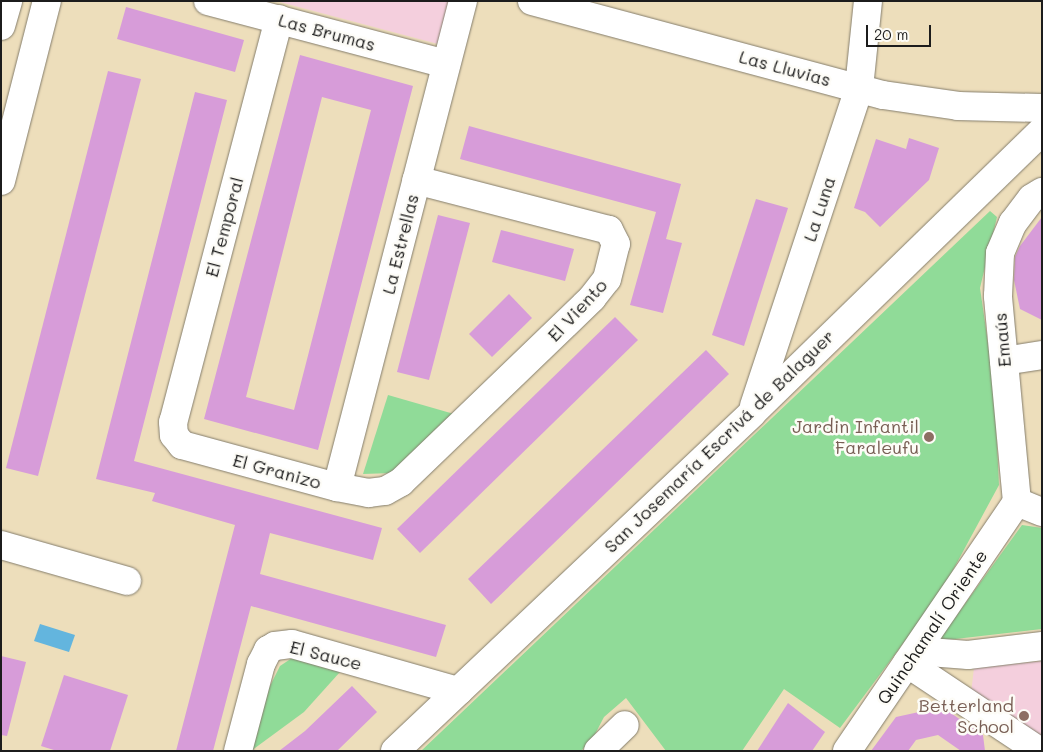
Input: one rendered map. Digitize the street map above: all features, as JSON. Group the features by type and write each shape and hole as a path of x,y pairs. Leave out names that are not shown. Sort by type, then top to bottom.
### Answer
{"street":[{"path":"1,26 8,1"},
{"path":"1,181 47,1"},
{"name":"Las Brumas","path":"208,1 446,64"},
{"name":"La Estrellas","path":"337,487 462,1"},
{"name":"Las Lluvias","path":"532,1 858,88 942,104 1042,108"},
{"name":"La Luna","path":"752,413 858,88 868,1"},
{"name":"El Temporal","path":"174,435 173,422 279,20"},
{"name":"San Josemaría Escrivá de Balaguer","path":"395,751 752,413 1042,131"},
{"name":"El Viento","path":"385,491 401,482 592,298 607,279 616,244 614,234 603,228 416,180"},
{"name":"Emaús","path":"1016,502 998,296 1000,253 1013,223 1032,198 1042,192"},
{"path":"1004,361 1042,355"},
{"name":"El Granizo","path":"174,435 188,447 337,487 368,493 385,491"},
{"path":"1016,502 1042,512"},
{"name":"Quinchamalí Oriente","path":"847,751 1016,502"},
{"path":"1,545 127,581"},
{"name":"El Sauce","path":"238,751 261,664 268,650 276,646 292,644 458,691"},
{"path":"912,657 968,655 1042,646"},
{"path":"912,657 1039,751"},
{"path":"598,751 625,725"}],"shaded area":[{"path":"276,1 449,1 438,44"},
{"name":"Betterland School","path":"1042,661 1042,738 971,693 974,668"}],"green space":[{"path":"990,211 997,217 980,288 994,385 999,485 940,594 840,728 784,689 742,751 666,751 626,698 604,717 592,740 581,751 421,751"},
{"path":"388,395 454,414 393,473 363,474"},
{"path":"1022,525 1042,528 1042,629 938,641"},
{"path":"292,658 340,672 304,712 251,751 269,688 280,666"}],"water":[{"path":"40,624 75,635 69,652 34,641"}],"building":[{"path":"126,7 244,40 235,72 117,39"},
{"path":"300,55 413,86 318,450 204,419","holes":["322,97 371,110 294,410 246,397"]},
{"path":"108,71 141,79 38,476 6,468"},
{"path":"195,92 227,100 134,461 382,528 373,560 270,533 260,574 446,625 436,657 251,606 213,751 176,751 235,525 152,501 155,493 96,479"},
{"path":"469,126 681,184 666,239 682,243 663,313 630,305 656,212 460,159"},
{"path":"909,138 939,148 929,180 880,227 865,212 854,208 876,139 906,149"},
{"path":"756,199 788,208 744,346 712,335"},
{"path":"438,215 470,223 429,380 397,372"},
{"path":"1042,217 1042,320 1020,309 1014,280 1015,257 1020,246"},
{"path":"501,230 574,249 565,281 492,262"},
{"path":"509,294 532,318 492,357 469,334"},
{"path":"615,317 638,340 420,553 397,529"},
{"path":"706,350 729,374 491,604 468,579"},
{"path":"1,656 26,662 7,736 1,735"},
{"path":"64,675 128,695 110,751 57,751 41,746"},
{"path":"352,686 377,712 337,751 279,751 305,731"},
{"path":"788,703 825,732 812,751 757,751"},
{"path":"942,707 983,735 985,751 961,751 938,735 916,740 908,751 871,751 896,717"}],"place":[{"name":"Jardin Infantil Faraleufu","path":"929,437"},
{"name":"Betterland School","path":"1024,716"}]}
